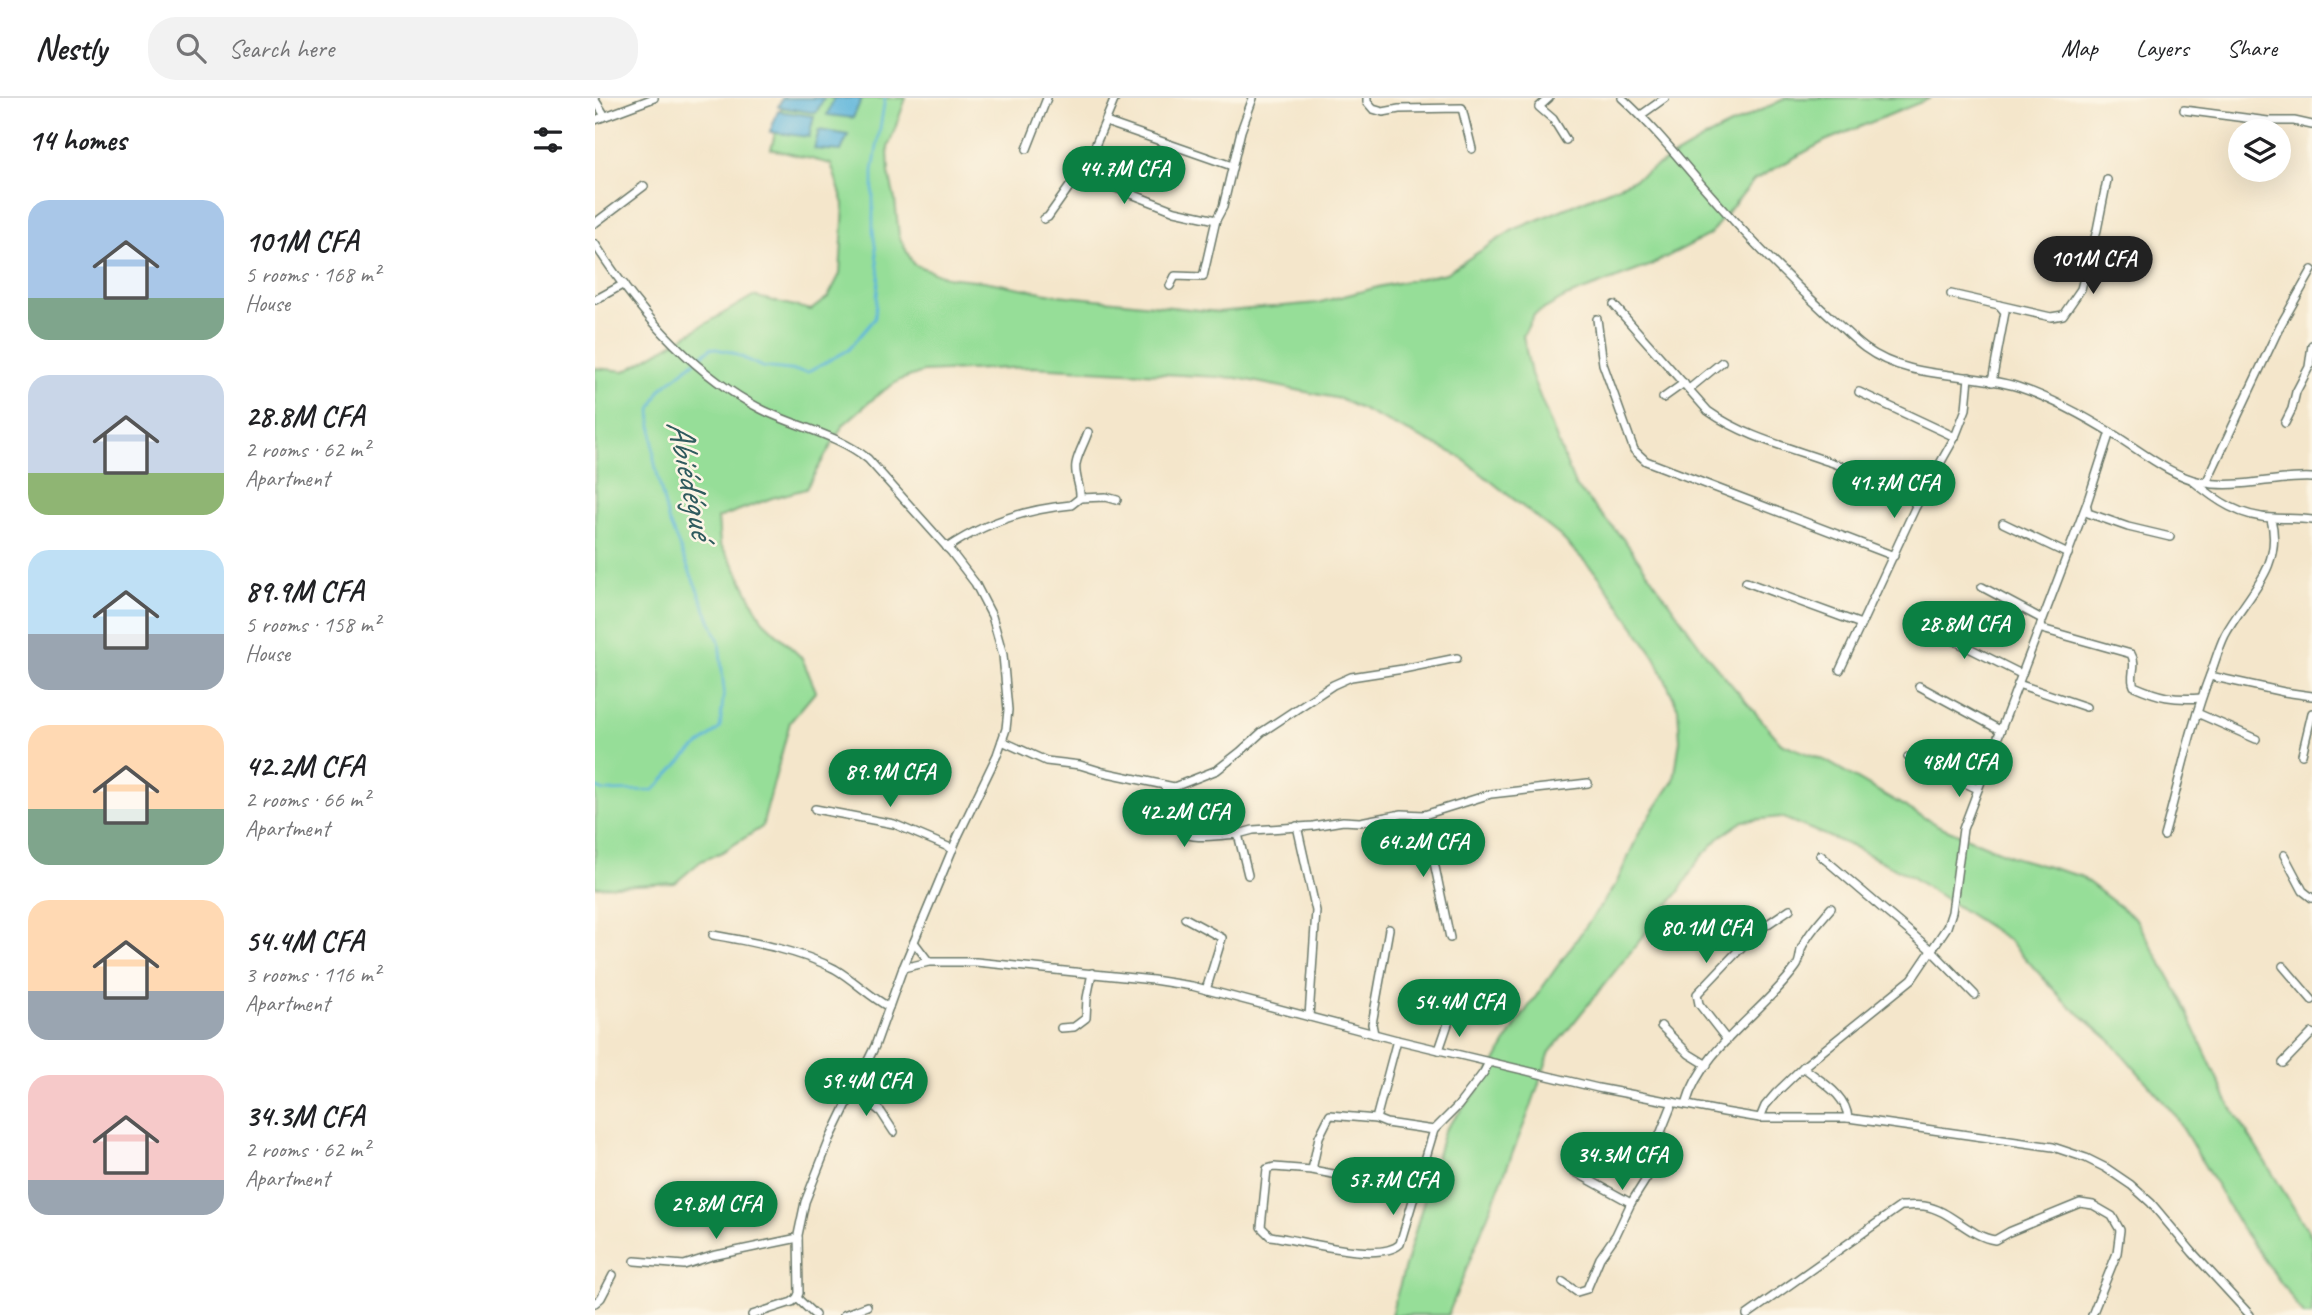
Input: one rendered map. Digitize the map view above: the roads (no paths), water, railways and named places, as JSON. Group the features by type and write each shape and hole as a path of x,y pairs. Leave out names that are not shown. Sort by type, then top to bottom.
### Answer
{"street":[{"path":"595,120 654,98"},
{"path":"1027,149 1047,98"},
{"path":"1083,175 1115,98"},
{"path":"1170,286 1175,276 1203,277 1216,220 1223,207 1232,166 1253,98"},
{"path":"1367,98 1373,109 1383,112 1462,108 1472,149"},
{"path":"1549,98 1539,107 1553,119 1566,140"},
{"path":"1622,98 1641,115 1776,266 1866,349 1891,363 1916,371 1969,377 2017,387 2063,405 2189,479 2217,501 2236,511 2271,519 2292,517 2312,520"},
{"path":"1641,115 1665,98"},
{"path":"595,100 605,116"},
{"path":"2184,110 2312,125"},
{"path":"1105,122 1232,166"},
{"path":"1044,219 1048,218 1077,176 1083,175 1175,211 1216,220"},
{"path":"1951,294 2051,317 2063,315 2081,289 2107,180"},
{"path":"595,223 644,186"},
{"path":"595,244 598,254 649,316 704,371 739,397 765,411 854,448 888,481 975,583 992,617 1003,655 1008,710 1002,741 903,968 875,1046 818,1166 805,1202 799,1238 799,1293 797,1298 752,1315"},
{"path":"2206,482 2280,326 2312,270"},
{"path":"595,300 624,285"},
{"path":"1614,305 1717,418 1765,440 1908,491 1916,506"},
{"path":"1992,382 2005,313 1999,305"},
{"path":"1597,319 1602,364 1634,450 1639,456 1657,466 1894,556"},
{"path":"2285,423 2292,409 2295,392 2309,368 2312,345"},
{"path":"1663,398 1687,386 1722,362"},
{"path":"1840,670 1916,506 1955,437 1966,409 1969,377"},
{"path":"1859,393 1955,437"},
{"path":"1080,498 1076,464 1088,432"},
{"path":"1760,1118 1765,1105 1803,1068 1912,979 1932,951 1952,912 1963,829 2087,503 2110,432"},
{"path":"2189,479 2244,484 2294,477 2312,478"},
{"path":"947,548 1029,510 1071,505 1080,498 1106,497 1117,500"},
{"path":"2087,503 2088,513 2128,527 2170,537"},
{"path":"2164,836 2201,698 2224,637 2261,583 2270,562 2275,533 2271,519"},
{"path":"2003,523 2067,554"},
{"path":"1746,582 1861,624"},
{"path":"1982,587 2041,621"},
{"path":"2041,621 2042,629 2131,654 2134,659 2131,682 2134,686 2161,698 2201,698"},
{"path":"1919,623 2021,674"},
{"path":"1002,741 1046,761 1080,765 1174,787 1217,770 1262,732 1333,685 1351,677 1457,657"},
{"path":"2210,676 2312,696"},
{"path":"2018,684 2086,707"},
{"path":"1920,686 2000,730"},
{"path":"2197,713 2256,739"},
{"path":"2302,755 2312,713"},
{"path":"1908,757 1978,789"},
{"path":"1165,786 1170,813 1177,829 1184,834 1203,838 1254,830 1343,821 1360,822 1402,814 1424,815 1491,794 1588,783"},
{"path":"815,809 894,824 953,849"},
{"path":"1424,815 1450,938"},
{"path":"1297,826 1316,911 1309,1017"},
{"path":"1238,834 1248,874"},
{"path":"1820,855 1932,951 1975,995"},
{"path":"2284,855 2303,891 2312,898"},
{"path":"1686,1104 1690,1091 1727,1040 1780,987 1798,964 1800,950 1809,934 1831,908"},
{"path":"1727,1040 1699,1004 1699,990 1756,932 1790,909"},
{"path":"1185,918 1222,938 1206,990"},
{"path":"1374,1034 1372,1024 1389,929"},
{"path":"713,935 767,945 818,962 835,970 889,1007"},
{"path":"914,942 929,962"},
{"path":"903,968 929,962 976,962 1153,980 1206,990 1489,1062 1673,1102 1760,1118 1848,1118 2053,1147 2086,1158 2131,1185 2151,1203 2250,1315"},
{"path":"2283,966 2312,1000"},
{"path":"1062,1028 1074,1027 1086,1018 1092,973"},
{"path":"1440,1050 1450,1017 1458,1009"},
{"path":"1661,1026 1689,1054 1707,1065"},
{"path":"2283,1063 2312,1033"},
{"path":"1376,1119 1397,1040"},
{"path":"1374,1187 1370,1181 1312,1170 1273,1167 1267,1169 1261,1227 1270,1236 1339,1248 1394,1250 1400,1244 1434,1130 1458,1106 1489,1062"},
{"path":"1803,1068 1840,1097 1847,1109 1848,1118"},
{"path":"854,1090 881,1112 894,1132"},
{"path":"1563,1283 1577,1293 1587,1289 1599,1258 1616,1235 1630,1203 1648,1176 1673,1102"},
{"path":"1312,1170 1319,1138 1330,1115 1376,1119 1386,1124 1434,1130"},
{"path":"1631,1143 1656,1147"},
{"path":"1575,1172 1630,1203"},
{"path":"1747,1315 1901,1206 1923,1206 1939,1210 1975,1233 1995,1240 2080,1203 2093,1205 2112,1216 2120,1230 2117,1253 2092,1315"},
{"path":"635,1261 684,1265 712,1256 799,1238"},
{"path":"595,1303 601,1298 613,1275"},
{"path":"797,1298 815,1315"},
{"path":"844,1315 867,1306"}],"water":[{"path":"782,98 824,98 816,113 778,107"},
{"path":"834,98 862,98 853,118 827,115"},
{"path":"778,111 814,116 809,137 770,132"},
{"path":"819,130 848,135 841,151 814,149"}],"waterway":[{"name":"Abiédégué","path":"595,787 604,791 654,790 686,756 720,728 724,690 719,641 668,520 654,460 651,409 661,389 711,348 731,352 762,367 808,372 848,350 875,318 879,275 873,230 873,171 885,98"}]}
